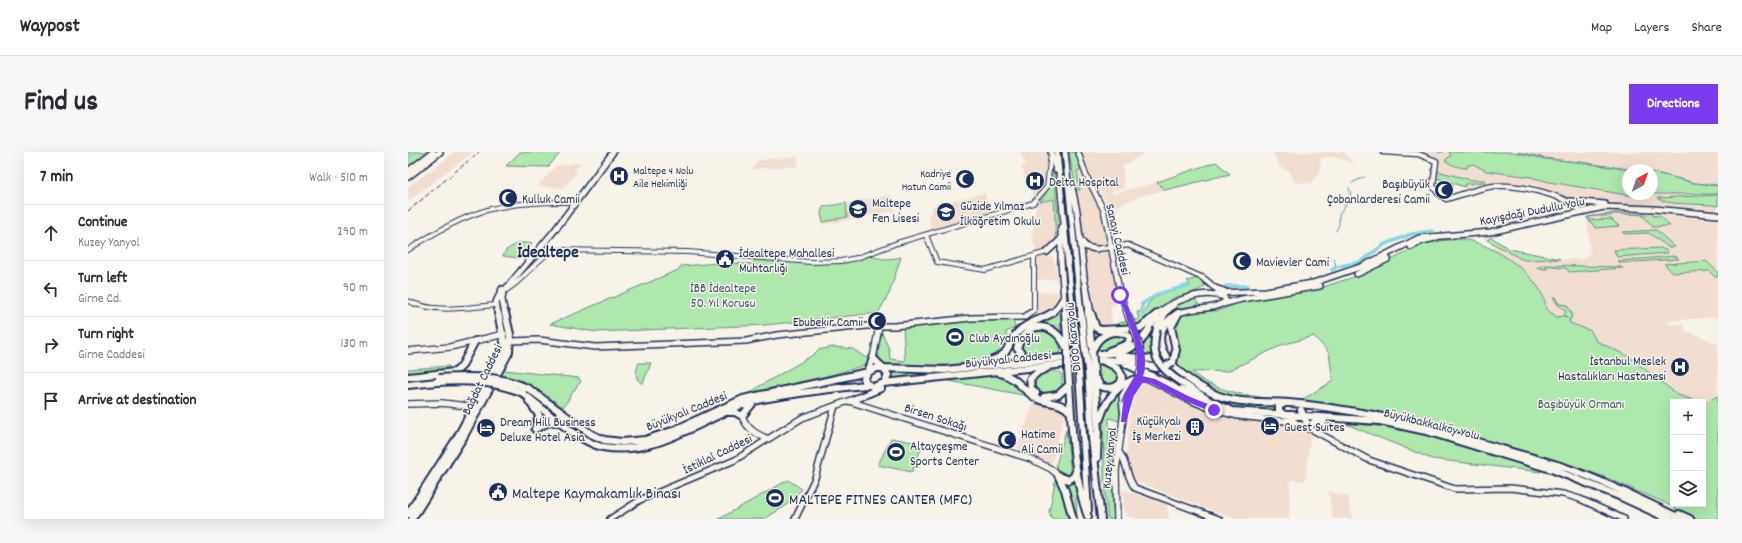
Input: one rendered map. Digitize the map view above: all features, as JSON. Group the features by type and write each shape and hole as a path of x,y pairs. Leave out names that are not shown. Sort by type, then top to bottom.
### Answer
{"main road":[{"path":"408,171 433,152"},
{"path":"408,177 440,152"},
{"path":"497,305 497,297 572,202 609,152"},
{"path":"503,292 555,230 613,152"},
{"path":"1051,152 1061,190 1061,261 1068,349 1070,413 1080,494 1088,518"},
{"name":"D100 Karayolu","path":"1057,152 1086,446 1088,518"},
{"name":"D100 Karayolu","path":"1065,152 1072,229 1092,354"},
{"name":"Sanayi Caddesi","path":"1078,152 1086,175 1104,211 1119,288"},
{"path":"1383,152 1415,154 1433,158 1436,161 1433,186 1438,193 1446,199 1494,186 1527,190 1570,200 1654,209"},
{"path":"1068,174 1077,211 1092,354 1091,371 1098,431"},
{"path":"1570,200 1578,208 1599,204"},
{"name":"Kayışdağı Dudullu Yolu","path":"1184,299 1204,294 1291,287 1331,279 1361,268 1419,238 1427,236 1498,231 1604,208 1654,209 1718,216"},
{"name":"Kayışdağı Dudullu Yolu","path":"1179,313 1192,308 1210,307 1242,299 1317,286 1347,278 1429,239 1495,234 1603,211 1633,210 1718,216"},
{"path":"1047,252 1056,246 1061,238"},
{"path":"1080,239 1086,246 1096,249"},
{"path":"1082,259 1086,252 1096,249 1128,246 1202,277 1218,290 1242,292"},
{"path":"1047,252 1056,254 1061,261"},
{"path":"1083,277 1089,294 1093,321 1098,329 1140,328 1173,302 1184,299"},
{"path":"1202,277 1208,285 1201,297 1201,301 1210,307"},
{"name":"Kuzey Yanyol","path":"1117,519 1116,471 1125,404 1128,394 1140,373 1141,358 1138,341 1119,288"},
{"name":"Bağdat Caddesi","path":"412,519 464,436 510,352 511,341 508,322 501,299 503,292"},
{"path":"1217,293 1224,297 1226,301 1223,304"},
{"path":"957,368 995,360 1004,356 1021,329 1054,312 1062,302 1064,294"},
{"name":"Büyükbakkalköy Yolu","path":"1184,299 1166,311 1158,328 1153,347 1158,361 1167,373 1182,384 1224,408 1244,413 1363,420 1426,431 1527,460 1587,482 1670,519"},
{"name":"Bağdat Caddesi","path":"408,514 475,407 505,347 504,334 497,305"},
{"path":"1092,354 1122,352 1136,347 1146,338 1160,311"},
{"path":"1179,313 1169,319 1164,326 1160,336 1159,346 1165,356 1192,383"},
{"name":"Büyükyalı Caddesi","path":"408,385 438,380 492,376 513,381 529,389 591,434 604,440 622,442 645,440 672,431 743,399 868,372 877,368 932,370 1047,360 1092,354 1116,360 1130,361 1156,368 1166,366 1173,362 1176,357 1171,329 1179,313"},
{"path":"868,385 864,379 868,372 879,327"},
{"path":"1047,360 1028,358 1018,351 1017,348 1019,342 1028,332 1039,327 1051,328 1058,334 1068,349"},
{"path":"1120,331 1130,337 1130,342 1125,346 1092,354 1095,342 1107,334 1120,331"},
{"path":"408,351 450,347 504,334"},
{"path":"408,376 455,372 461,367 475,341"},
{"path":"1091,371 1098,385 1105,389 1115,386 1123,377 1123,372 1119,367 1092,354"},
{"path":"1092,354 1154,359 1166,363 1192,383"},
{"name":"Büyükyalı Caddesi","path":"901,380 1060,364 1092,354"},
{"path":"872,358 888,375 884,383"},
{"path":"842,378 858,372 869,364 872,358"},
{"path":"1116,360 1198,398 1224,408"},
{"path":"1060,364 1042,370 1033,376 1029,383 1031,388 1042,396 1051,397 1060,395 1068,386"},
{"name":"D100 Karayolu","path":"1091,371 1096,477 1101,519"},
{"path":"990,372 1010,375 1016,378 1037,399 1064,404 1070,413"},
{"path":"1096,477 1098,431 1102,409 1129,380 1142,376 1159,379"},
{"name":"Büyükyalı Caddesi","path":"408,380 484,381 507,386 523,393 582,438 602,447 635,447 666,440 726,412 755,401 830,388 868,385 876,386 884,383"},
{"path":"884,383 901,380"},
{"name":"İstiklal Caddesi","path":"768,439 802,418 901,380"},
{"name":"Büyükbakkalköy Yolu","path":"1192,383 1216,395 1238,402 1295,404 1395,419 1418,425 1565,467 1617,488 1682,519"},
{"path":"408,388 417,384"},
{"name":"İstiklal Caddesi","path":"852,400 868,385"},
{"path":"523,393 539,415 535,429 549,422 563,423"},
{"name":"Birsen Sokağı","path":"852,400 1031,459 1052,469 1058,475"},
{"name":"Büyükyalı Caddesi","path":"726,412 735,412 742,416 748,406 755,401"},
{"path":"408,404 442,403 464,404 475,407"},
{"path":"1285,416 1278,408 1282,404 1286,403"},
{"path":"1295,404 1300,417 1309,428 1314,422 1363,420"},
{"path":"742,416 745,425 749,430 768,439"},
{"path":"1058,475 1064,480 1069,480 1074,476 1076,469"},
{"path":"1058,475 1065,490 1073,519"},
{"path":"1617,488 1690,519"}],"street":[{"path":"503,292 516,285 538,259 553,250 688,252 828,262 857,258 1039,200 1050,179 1051,152"},
{"path":"408,250 438,229 459,218 488,208 522,202 572,202"},
{"path":"926,235 937,262 966,268 985,270 1047,252"},
{"path":"511,341 539,340 595,347 671,345 746,341 777,335 867,326 879,327 971,318 1025,317 1031,314 1034,310 1034,259 1036,255"},
{"path":"408,301 432,308 468,308 497,305"},
{"path":"1124,420 1130,395 1141,379 1152,381 1185,398 1227,414 1300,417 1309,428 1369,460 1455,489 1510,488 1557,493 1580,499 1624,519"},
{"path":"795,519 801,509 824,454 835,406"},
{"name":"İstiklal Caddesi","path":"610,519 616,514 649,496 741,457 768,439"},
{"path":"1119,452 1126,462 1129,483 1135,488 1219,519"}],"shaded area":[{"path":"455,152 473,152 408,201 408,187"},
{"path":"1020,152 1049,152 1047,185 1035,200 1021,166 1026,165"},
{"path":"1081,152 1147,152 1123,166 1124,188 1112,190 1112,194 1157,182 1165,190 1141,196 1110,209 1084,162"},
{"path":"1273,152 1343,152 1355,164 1335,157 1324,157 1321,159 1320,171 1311,184 1295,182 1288,170 1281,168"},
{"path":"1417,152 1718,152 1718,213 1573,199 1553,194 1534,184 1472,190 1437,178 1438,172 1434,156"},
{"path":"798,157 797,166 752,169 758,160"},
{"path":"582,162 574,171 578,171 563,188 537,186 556,166"},
{"path":"1081,170 1103,215 1107,245 1092,246 1085,244 1082,240 1081,206 1076,190 1080,189 1077,171"},
{"path":"985,193 990,215 932,230 928,218 934,205"},
{"name":"Maltepe Fen Lisesi","path":"891,195 895,211 822,225 820,213 823,207"},
{"path":"1054,198 1056,242 1037,254 1032,237 1036,204"},
{"path":"1615,212 1640,212 1718,220 1718,317 1668,321 1669,324 1684,325 1684,330 1718,344 1718,396 1706,402 1706,399 1690,399 1678,395 1628,356 1596,341 1591,331 1570,323 1564,316 1561,318 1554,316 1546,309 1546,302 1529,275 1519,266 1491,249 1496,246 1485,239 1492,237 1509,249 1561,259 1583,259 1590,252 1587,217"},
{"path":"1110,250 1118,303 1112,305 1111,307 1112,323 1098,326 1094,320 1084,259 1088,253"},
{"path":"1047,254 1054,258 1058,279 1037,280 1037,258"},
{"path":"1058,292 1058,301 1048,310 1036,315 1035,293"},
{"path":"1146,381 1183,400 1230,417 1293,424 1311,434 1305,481 1290,480 1289,519 1235,519 1135,481 1126,458 1132,397 1141,383"},
{"path":"1034,401 1056,406 1065,413 1051,467 1046,468 1014,456"},
{"path":"1122,489 1166,504 1169,519 1135,519 1125,515"},
{"path":"1328,491 1348,497 1353,519 1333,519"}],"green space":[{"path":"408,152 431,152 408,169"},
{"path":"520,152 561,152 548,167 506,166"},
{"path":"1069,152 1076,152 1081,170 1077,171 1080,190 1076,190"},
{"path":"1449,152 1514,152 1545,159 1580,162 1622,169 1622,194 1549,182 1531,177 1486,171 1473,164 1467,166 1467,168 1458,167 1445,160 1451,156"},
{"path":"1216,162 1230,174 1165,190 1157,182"},
{"path":"1053,165 1060,237 1056,242 1054,199 1040,202 1050,185"},
{"path":"1437,171 1472,180 1485,180 1485,182 1465,184 1465,187 1436,178"},
{"path":"1658,174 1695,183 1718,186 1718,194 1658,194"},
{"path":"1718,195 1718,206 1668,202 1661,201 1658,198"},
{"path":"846,203 847,217 823,222 821,213 823,207"},
{"path":"1615,213 1630,214 1611,214 1611,216 1594,216"},
{"path":"1642,215 1660,216 1670,226 1653,227"},
{"path":"1611,219 1619,226 1596,228 1588,220"},
{"path":"1656,230 1675,247 1668,247 1649,233 1625,234 1622,232"},
{"path":"1491,237 1509,249 1560,259 1523,260 1487,240"},
{"name":"Başıbüyük Ormanı","path":"1461,239 1486,247 1500,254 1526,273 1536,285 1543,297 1546,309 1557,317 1564,316 1567,318 1564,315 1566,311 1558,305 1553,297 1555,297 1559,304 1567,305 1572,314 1571,319 1569,319 1570,323 1591,331 1596,341 1628,356 1678,395 1691,399 1670,399 1670,506 1602,476 1560,462 1401,417 1300,401 1333,381 1329,353 1314,336 1282,345 1228,371 1192,372 1208,383 1217,387 1237,393 1266,398 1254,399 1230,396 1196,379 1177,364 1179,359 1179,349 1175,323 1180,316 1186,313 1204,310 1218,311 1236,304 1264,297 1323,287 1363,274 1427,242"},
{"path":"518,243 532,243 519,258 503,256 506,250"},
{"path":"1660,248 1666,250 1668,253 1617,257 1614,250"},
{"name":"İBB İdealtepe 50. Yıl Korusu","path":"872,254 874,257 881,259 901,257 889,294 878,313 765,325 596,332 550,324 678,270 681,266 719,263 753,264 755,260 841,263"},
{"path":"1675,256 1679,259 1622,263 1618,261"},
{"path":"1706,261 1718,272 1718,276 1715,277 1709,271 1673,273 1664,264"},
{"path":"1545,265 1623,268 1569,272 1566,268 1536,268"},
{"path":"1198,278 1203,281 1205,286 1169,301 1143,324 1134,326 1119,325 1118,323 1139,319 1137,312 1145,312 1151,300 1157,296 1191,286 1187,281"},
{"path":"1195,299 1199,305 1181,308 1165,320 1173,308"},
{"path":"1062,309 1060,327 1063,334 1048,326 1032,326 1054,315"},
{"name":"Club Aydınoğlu","path":"1013,318 1015,328 1006,332 1007,341 1005,349 1001,354 991,358 977,362 960,364 923,366 879,362 878,348 882,333 889,349 890,359 905,361 903,326 971,319"},
{"path":"1043,328 1056,338 1061,353 1041,356 1024,354 1021,344 1030,332"},
{"path":"1151,332 1157,334 1156,344 1162,359 1148,355 1126,354 1135,351 1142,346"},
{"path":"1110,334 1128,336 1127,342 1108,350 1098,351 1096,344"},
{"path":"833,347 853,349 866,358 870,357 865,365 814,380 752,392 813,355 818,350"},
{"path":"639,363 651,363 643,383 637,379 636,376"},
{"path":"1099,365 1113,366 1121,377 1112,387 1101,384"},
{"path":"449,366 449,370 408,374 408,369"},
{"path":"504,370 579,378 581,382 563,407 525,383 500,375"},
{"path":"890,370 943,373 892,380 893,375"},
{"path":"1047,371 1056,371 1062,374 1062,390 1059,394 1043,393 1035,386 1037,378"},
{"path":"1005,375 1028,396 944,380"},
{"path":"1125,386 1121,399 1119,421 1109,418 1109,454 1114,468 1112,499 1114,519 1108,519 1104,483 1103,416 1106,407"},
{"path":"1718,396 1718,519 1696,519 1673,507 1706,507 1706,402"},
{"path":"1217,399 1245,406 1274,406 1275,413 1227,406 1216,401"},
{"path":"1346,424 1371,425 1419,433 1466,445 1536,467 1541,472 1432,459"},
{"path":"1066,430 1071,473 1068,476 1058,472 1056,465"},
{"path":"891,438 923,444 912,472 878,465"},
{"path":"1056,477 1068,504 1069,519 1052,519 1049,512"},
{"path":"1075,479 1077,518 1065,482 1069,483"},
{"name":"MALTEPE FITNES CANTER (MFC)","path":"788,480 802,489 784,507 764,519 719,519"}],"waterway":[{"path":"1438,153 1444,152"},
{"path":"1518,152 1545,158 1622,168"},
{"path":"408,155 412,156"},
{"path":"1658,174 1695,183 1718,185"},
{"path":"1352,183 1364,177"},
{"path":"1336,231 1339,225 1339,214 1351,197 1349,188"},
{"path":"1332,270 1336,267 1360,262 1385,244 1412,234 1432,231"},
{"path":"1334,258 1336,267"},
{"path":"1142,312 1142,304 1158,294 1190,285"},
{"path":"1226,286 1247,286"},
{"path":"918,375 943,373"},
{"path":"590,438 613,446"}],"railway":[{"path":"408,211 479,152"}],"place":[{"name":"Maltepe 4 Nolu Aile Hekimliği","path":"619,176"},
{"name":"Kadriye Hatun Camii","path":"965,179"},
{"name":"Delta Hospital","path":"1035,181"},
{"name":"Başıbüyük Çobanlarderesi Camii","path":"1444,190"},
{"name":"Kulluk Camii","path":"508,198"},
{"name":"Maltepe Fen Lisesi","path":"858,209"},
{"name":"Güzide Yılmaz İlköğretim Okulu","path":"946,212"},
{"name":"İdealtepe Mahallesi Muhtarlığı","path":"725,259"},
{"name":"Mavievler Cami","path":"1242,261"},
{"name":"Ebubekir Camii","path":"877,321"},
{"name":"Club Aydınoğlu","path":"955,337"},
{"name":"İstanbul Meslek Hastalıkları Hastanesi","path":"1680,367"},
{"name":"Guest Suites","path":"1270,426"},
{"name":"Küçükyalı İş Merkezi","path":"1195,427"},
{"name":"Dream Hill Business Deluxe Hotel Asia","path":"486,428"},
{"name":"Hatime Ali Camii","path":"1007,440"},
{"name":"Altayçeşme Sports Center","path":"896,452"},
{"name":"Maltepe Kaymakamlık Binası","path":"498,492"},
{"name":"MALTEPE FITNES CANTER (MFC)","path":"775,498"}],"district":[{"name":"İdealtepe","path":"548,251"}],"route":[{"path":"1120,295 1138,341 1141,358 1140,373 1128,394 1125,404 1124,420 1130,395 1141,379 1152,381 1185,398 1214,410"}]}
